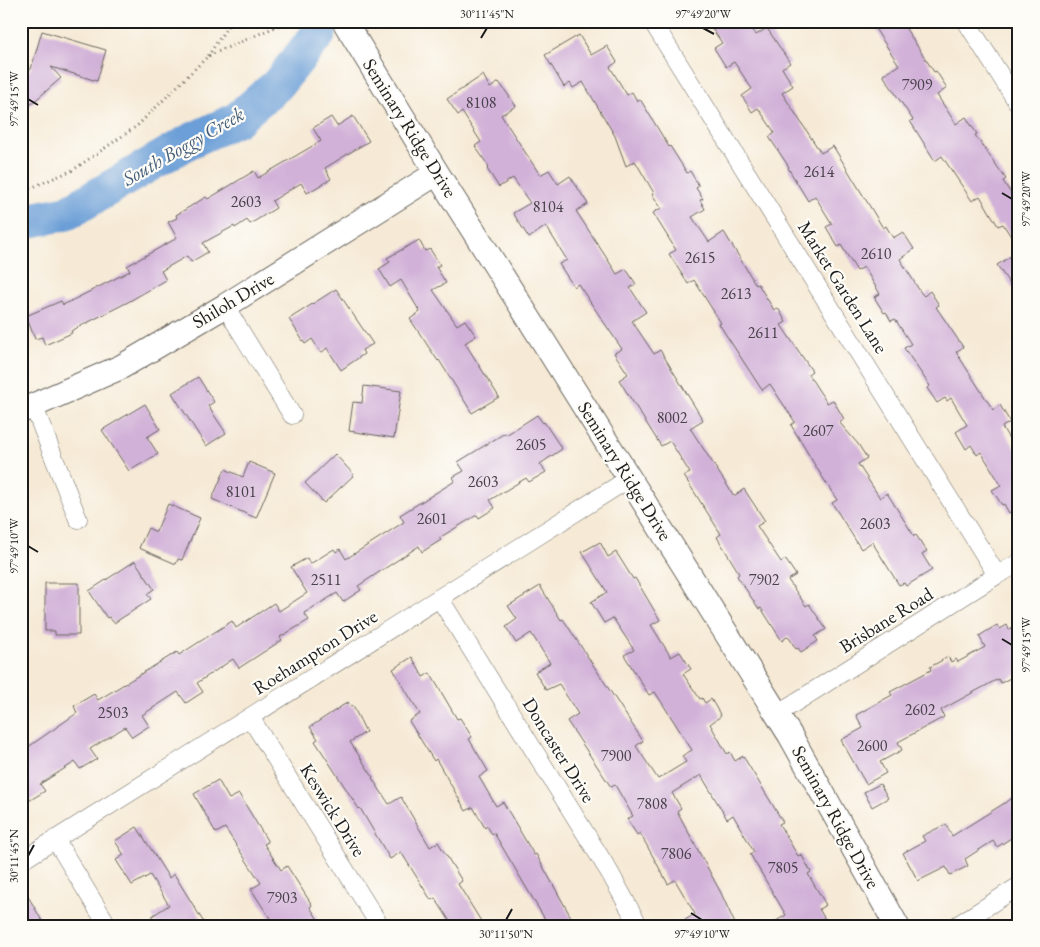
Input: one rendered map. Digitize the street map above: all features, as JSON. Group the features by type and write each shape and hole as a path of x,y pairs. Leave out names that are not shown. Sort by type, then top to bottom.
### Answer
{"street":[{"name":"Market Garden Lane","path":"652,21 997,575"},
{"path":"966,21 1019,105"},
{"name":"Seminary Ridge Drive","path":"348,27 437,173 777,714 896,926"},
{"name":"Shiloh Drive","path":"28,409 121,367 225,306 437,173"},
{"path":"225,306 292,415"},
{"path":"28,409 78,519"},
{"name":"Roehampton Drive","path":"21,861 630,478"},
{"name":"Brisbane Road","path":"777,714 1019,563"},
{"name":"Doncaster Drive","path":"440,599 610,873 639,926"},
{"name":"Keswick Drive","path":"250,717 380,926"},
{"path":"55,839 108,926"},
{"path":"956,926 1019,886"}],"path":[{"path":"21,192 73,170 138,126 208,56 231,21"},
{"path":"208,56 289,21"}],"building":[{"path":"707,21 747,21 756,35 767,28 790,63 782,68 793,86 782,93 821,153 833,146 883,228 886,226 893,238 903,232 914,249 900,259 921,293 924,296 930,291 939,305 936,307 963,347 956,352 993,410 1000,405 1010,422 1002,427 1019,455 1019,507 1009,513 992,490 1001,485 981,452 977,455 971,445 966,449 956,432 967,425 951,398 947,401 945,398 937,403 927,388 930,386 904,348 911,344 895,319 891,321 874,297 880,294 864,267 857,271 841,245 838,247 826,227 832,224 815,196 808,201 769,137 775,133 758,108 752,112 742,96 752,89 734,62 726,67 714,48 722,43"},
{"path":"870,21 901,21 934,72 936,71 947,88 937,95 956,124 966,117 977,134 975,135 1006,179 1003,181 1019,206 1019,249 1003,224 998,226 980,196 972,201 942,156 935,161 910,121 913,120 883,75 899,65"},
{"path":"42,31 106,50 97,81 51,67 61,78 21,113 21,78 31,69"},
{"path":"579,35 591,55 607,46 617,62 610,67 627,95 632,92 637,101 640,99 687,173 690,171 699,186 696,188 703,199 700,200 705,209 692,217 709,242 724,232 756,285 758,284 774,310 778,308 786,322 781,325 812,371 808,374 827,403 833,400 844,419 839,422 867,458 858,464 880,498 887,493 914,536 916,535 927,551 922,554 932,570 906,586 904,583 899,585 872,542 861,549 832,503 837,500 791,425 795,422 770,384 762,390 719,324 721,323 694,280 688,284 669,254 676,250 653,213 661,208 635,161 626,166 615,136 583,82 573,88 570,83 564,87 545,55"},
{"path":"483,75 490,88 499,82 516,106 501,115 540,175 549,170 558,184 570,176 588,204 576,211 617,274 626,269 636,284 630,288 646,312 632,321 654,354 660,350 703,420 690,428 734,496 744,489 765,521 757,526 781,562 785,559 796,575 788,580 806,606 809,604 826,629 815,636 818,641 801,652 798,648 796,649 788,636 782,641 761,608 759,609 737,576 739,574 736,568 717,537 721,534 684,476 690,473 670,441 661,446 619,380 628,374 614,353 622,349 578,284 574,287 559,264 567,260 546,226 529,238 513,213 530,203 513,178 499,187 475,146 481,142 462,112 458,115 447,99"},
{"path":"353,116 369,141 325,168 331,179 307,193 301,183 272,201 276,208 250,224 247,220 235,228 234,226 203,243 208,252 191,262 187,256 161,271 166,280 71,331 72,333 45,345 42,337 35,339 26,316 61,301 63,305 130,271 127,266 177,238 168,222 177,218 176,215 206,197 208,199 254,171 258,178 321,141 313,128 331,117 337,126"},
{"path":"419,240 425,251 430,249 440,265 436,267 446,283 433,290 457,325 465,320 476,336 465,343 499,397 472,413 439,360 410,319 420,312 401,280 390,287 379,269 390,262 387,258"},
{"path":"1019,251 1019,298 997,265"},
{"path":"336,289 373,344 362,350 364,354 341,370 327,348 321,353 312,339 305,344 289,319"},
{"path":"198,377 214,402 208,406 226,433 206,446 172,393"},
{"path":"364,386 401,391 394,438 349,431 353,402 362,403"},
{"path":"145,404 160,429 147,437 158,454 129,471 102,430"},
{"path":"537,415 562,449 540,464 546,472 529,482 526,478 490,500 495,508 479,518 477,515 439,538 441,540 422,552 419,546 358,586 361,590 343,602 337,593 304,613 309,620 280,637 282,640 239,668 233,659 197,683 203,692 186,703 178,692 142,715 149,726 132,737 125,727 90,749 97,759 80,769 75,762 40,784 45,791 27,802 21,792 21,752 77,713 74,706 94,694 98,700 177,652 179,655 232,621 236,628 274,603 279,611 307,593 291,567 307,558 310,564 334,549 336,552 340,549 346,559 404,522 400,515 455,481 453,477 464,471 458,462"},
{"path":"335,454 354,475 324,503 305,483"},
{"path":"249,462 275,473 256,518 212,499 225,469 243,477"},
{"path":"168,504 200,518 182,560 178,559 176,564 139,548 148,528 156,532"},
{"path":"600,542 608,557 616,552 633,579 635,578 660,620 651,625 671,657 680,652 691,669 683,674 700,699 702,698 705,703 711,699 721,716 710,724 727,754 730,752 735,761 743,756 783,822 779,824 798,856 801,854 811,872 808,874 826,905 819,909 829,926 768,926 786,915 750,854 754,852 733,815 727,819 701,775 672,793 681,808 677,811 721,893 736,926 675,926 695,914 675,880 668,884 640,833 637,835 627,819 633,816 615,785 611,787 567,721 578,714 559,684 546,690 535,672 550,663 531,633 516,643 506,627 517,619 508,606 540,586 643,741 636,746 658,779 686,762 682,756 692,750 655,692 649,695 624,655 634,650 613,618 604,623 591,602 607,592 582,552"},
{"path":"135,561 154,589 147,594 151,599 114,623 109,617 107,618 89,591"},
{"path":"45,583 79,583 79,635 55,635 55,631 45,631"},
{"path":"1019,624 1019,673 1001,683 998,679 941,710 944,717 898,742 902,750 880,762 886,773 866,784 841,740 863,728 856,715 892,695 890,692 931,670 930,667 948,657 951,662 956,659 958,662 985,647 979,636 997,625 1000,629 1007,625 1009,629"},
{"path":"412,657 423,677 430,673 457,719 460,718 472,737 469,739 488,771 479,777 496,806 503,802 534,855 536,854 576,926 549,926 494,833 492,834 487,826 485,828 473,807 466,811 436,759 434,761 409,721 420,714 393,669"},
{"path":"348,702 351,707 353,706 366,732 350,742 389,804 401,797 430,847 438,842 462,881 458,884 484,926 453,926 435,898 431,900 401,852 390,859 360,808 315,741 318,739 310,727"},
{"path":"218,780 229,799 239,794 268,842 264,844 281,870 287,866 312,905 310,907 322,926 275,926 251,889 261,883 225,828 216,833 194,794"},
{"path":"880,784 888,798 872,807 864,792"},
{"path":"1019,794 1019,833 997,847 993,841 965,859 968,866 950,875 946,867 918,881 903,853 925,841 922,836 946,824 952,836"},
{"path":"137,827 169,878 174,874 206,926 158,926 152,916 169,905 150,875 132,885 116,860 124,855 115,841"},
{"path":"21,884 45,926 21,926"}],"waterway":[{"name":"South Boggy Creek","path":"21,222 67,213 190,141 236,120 277,85 319,33"}]}
